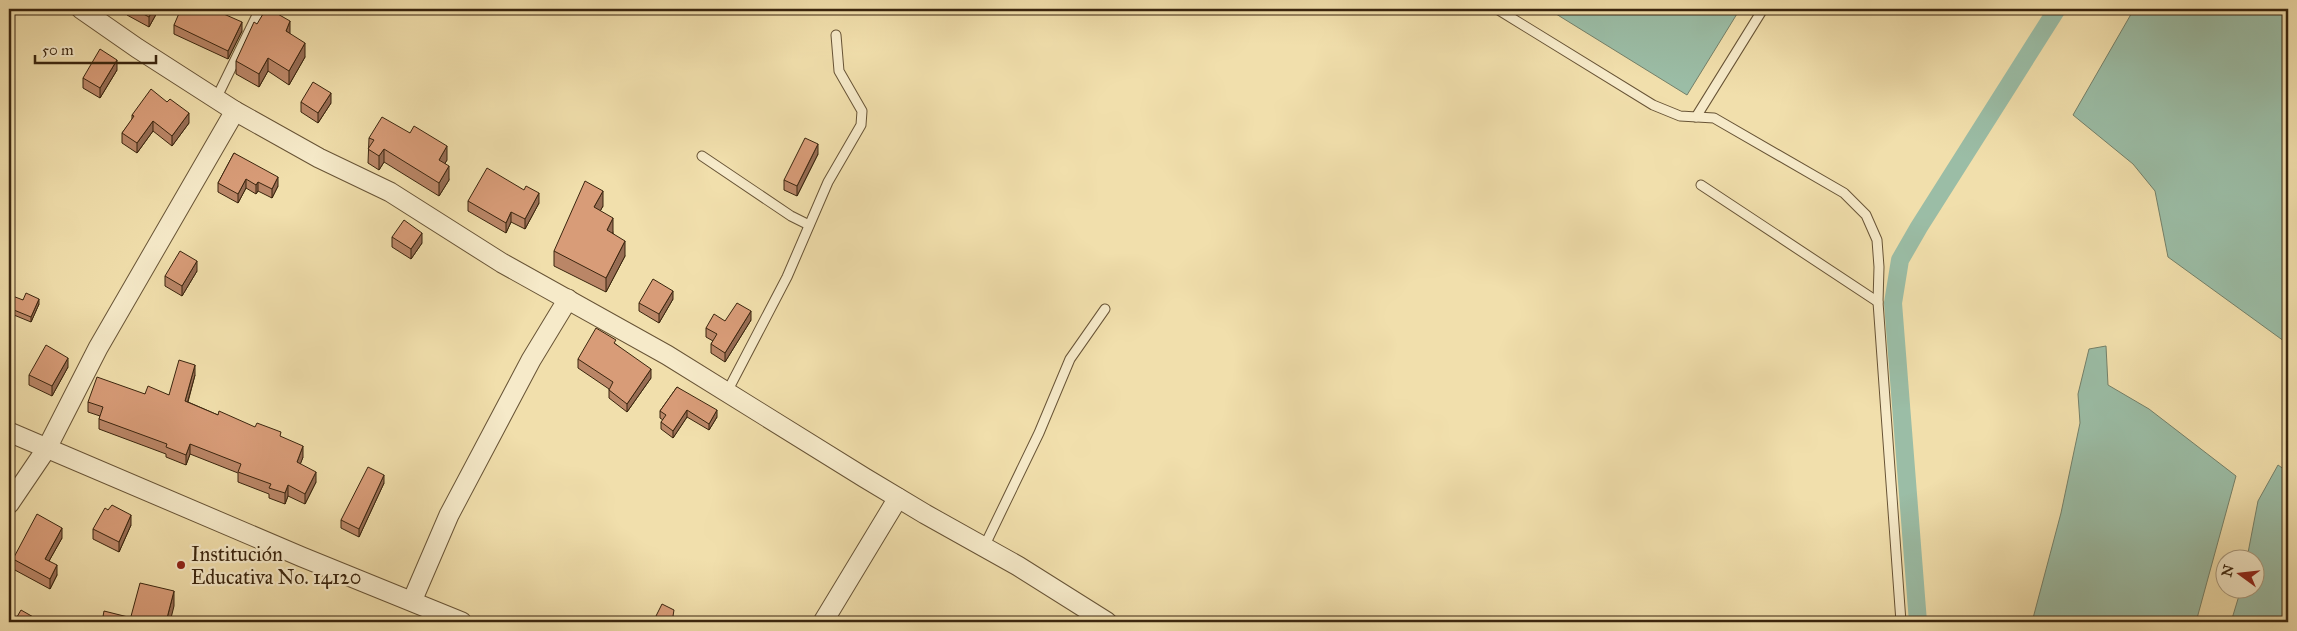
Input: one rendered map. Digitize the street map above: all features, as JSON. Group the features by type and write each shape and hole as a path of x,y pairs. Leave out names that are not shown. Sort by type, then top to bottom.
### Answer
{"street":[{"path":"81,9 235,111 318,158 390,192 502,263 667,355 898,498 1076,601 1107,622"},
{"path":"9,504 47,448 98,348 235,111"},
{"path":"412,601 449,515 531,360 568,299"},
{"path":"9,432 462,622"},
{"path":"823,622 898,498"}],"lane":[{"path":"216,99 260,9"},
{"path":"1497,9 1653,105 1680,116 1714,118 1844,192 1866,216 1876,240 1879,267 1878,302 1901,622"},
{"path":"1696,117 1763,9"},
{"path":"727,392 788,277 828,182 861,125 862,111 839,72 836,35"},
{"path":"702,156 790,216 809,225"},
{"path":"1701,185 1878,302"},
{"path":"984,547 1039,433 1070,358 1105,309"}],"shaded area":[{"path":"1548,9 1740,9 1687,95"},
{"path":"2134,9 2288,9 2288,344 2168,257 2155,191 2133,164 2073,115"},
{"path":"2106,346 2108,385 2149,409 2236,476 2216,548 2214,548 2214,556 2196,622 2032,622 2061,513 2080,423 2078,394 2089,349"},
{"path":"2278,465 2288,472 2288,622 2231,622 2238,598 2264,598 2264,548 2249,548 2258,501"}],"building":[{"path":"134,9 153,9 149,17"},
{"path":"186,9 219,9 217,11 242,22 228,51 174,25 180,11 184,13"},
{"path":"266,9 290,21 286,31 305,43 289,71 268,58 259,74 236,61 254,22 257,24"},
{"path":"100,49 117,60 100,88 83,78"},
{"path":"313,82 331,93 318,113 301,102"},
{"path":"151,89 167,102 170,99 189,113 172,136 153,121 137,143 122,133 134,116 132,115"},
{"path":"382,117 410,133 414,126 447,146 439,160 449,166 439,183 384,149 379,156 368,149 374,140 369,138"},
{"path":"805,138 818,144 797,186 784,180"},
{"path":"234,153 278,177 272,189 258,182 256,185 246,179 238,194 218,183"},
{"path":"487,168 524,190 526,186 539,193 525,219 511,212 506,223 468,201"},
{"path":"585,181 603,191 594,207 613,218 607,230 625,241 606,278 554,251"},
{"path":"404,220 422,233 411,249 392,237"},
{"path":"180,251 197,261 182,286 165,276"},
{"path":"653,279 673,291 659,314 639,303"},
{"path":"26,293 39,299 31,317 9,308 10,295 23,300"},
{"path":"737,303 751,311 725,353 711,344 717,334 706,328 714,314 725,321"},
{"path":"596,328 616,340 614,343 651,369 627,404 609,390 613,382 578,359"},
{"path":"46,345 68,358 52,386 29,375"},
{"path":"179,360 195,365 185,401 218,415 219,411 255,427 257,423 281,432 280,436 303,446 297,462 316,472 305,494 288,485 285,493 269,488 271,484 238,472 241,464 190,444 186,455 166,447 167,444 99,419 103,407 88,402 97,377 145,394 148,386 169,395"},
{"path":"677,387 717,410 709,424 687,410 673,431 661,422 666,415 660,411"},
{"path":"368,467 384,475 359,529 341,520"},
{"path":"112,505 131,515 119,542 93,529 105,508 108,510"},
{"path":"37,514 62,528 45,559 57,565 50,579 13,559"},
{"path":"140,583 174,591 166,622 138,622 130,620"},
{"path":"662,604 674,610 673,616 684,622 653,622"},
{"path":"21,610 42,622 14,622"},
{"path":"104,611 128,617 127,622 102,622"}],"waterway":[{"path":"1918,622 1893,303 1900,260 2057,9"}],"place":[{"name":"Institución Educativa No. 14120","path":"181,565"}]}
